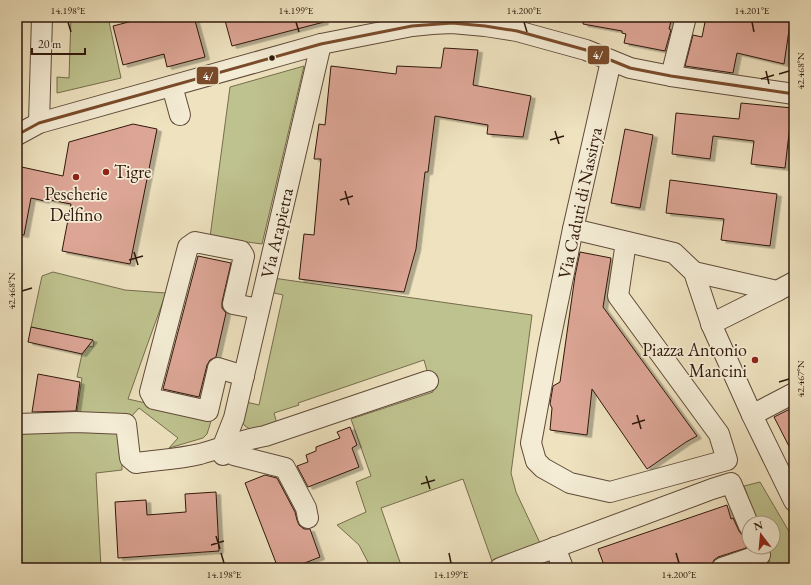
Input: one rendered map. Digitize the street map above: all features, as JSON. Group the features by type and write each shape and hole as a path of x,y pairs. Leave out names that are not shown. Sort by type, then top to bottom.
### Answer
{"street":[{"path":"40,123 42,17"},
{"path":"671,76 686,17"},
{"path":"17,135 40,123 321,44 412,26 432,24 452,23 517,31 586,50 630,68 671,76 794,94"},
{"name":"Via Arapietra","path":"223,452 234,418 321,44"},
{"name":"Via Caduti di Nassirya","path":"611,61 573,229 549,345 531,443 536,461 543,468 570,483 610,492 727,460 718,434 618,296 626,242"},
{"path":"172,86 180,115"},
{"path":"573,229 674,253 694,272 711,324 752,415 794,501"},
{"path":"244,376 218,368 208,411 154,399 150,392 188,247 195,242 241,251 244,256 233,304 259,309"},
{"path":"694,272 785,286"},
{"path":"711,324 785,286"},
{"path":"17,424 76,422 126,424 127,463 136,463 223,452 255,438 265,436 428,381"},
{"path":"752,415 794,393"},
{"path":"232,423 244,435 255,438"},
{"path":"223,452 285,468 306,508 308,518"},
{"path":"500,568 731,483 744,515"},
{"path":"555,547 563,568"},
{"path":"722,568 760,555"}],"green space":[{"path":"71,17 108,17 121,78 57,93 57,77 69,78"},
{"path":"304,66 262,244 210,237 230,87"},
{"path":"53,272 125,290 166,293 128,399 212,418 207,434 203,438 169,448 178,438 139,408 130,418 126,413 125,421 76,418 82,378 77,377 82,354 88,346 93,347 94,341 31,327 42,276"},
{"path":"273,278 532,315 511,473 516,492 540,543 492,561 463,479 381,508 402,568 371,568 359,545 337,525 366,512 356,482 371,476 351,419 433,392 424,360 298,403 299,405 274,413 277,424 250,429 242,422 246,402 259,405 283,295 270,292"},
{"path":"17,428 121,429 122,470 96,473 101,568 17,568"},
{"path":"760,482 779,515 754,515 744,486"},
{"path":"781,518 794,540 794,568 751,568 770,561 768,555 781,555"}],"building":[{"path":"148,17 194,17 205,57 167,67 164,54 123,65 113,26"},
{"path":"224,17 323,17 324,22 232,46"},
{"path":"584,17 672,17 669,29 671,30 665,51 624,43 626,34 622,33 622,31 583,24"},
{"path":"706,17 791,17 784,64 737,53 733,73 685,66 693,35 702,37"},
{"path":"444,48 478,50 473,85 531,96 523,137 487,134 488,125 435,116 428,172 425,172 416,249 404,292 299,279 304,234 314,235 321,159 314,159 319,124 325,125 331,66 396,74 397,66 441,68"},
{"path":"741,103 792,108 785,168 751,164 754,141 713,136 710,159 672,154 676,113 739,119"},
{"name":"Tigre","path":"133,124 157,129 130,264 62,251 71,204 31,198 24,235 17,234 17,166 63,176 69,142"},
{"path":"625,129 653,135 640,208 611,203"},
{"path":"670,180 777,194 770,246 721,240 724,219 666,213"},
{"path":"580,252 611,258 603,307 697,436 647,469 592,389 587,435 550,430 552,408 550,404 553,386 560,382 575,276"},
{"path":"198,256 231,263 222,302 222,308 226,313 216,357 210,360 207,365 199,397 163,389"},
{"path":"31,327 93,340 82,354 28,342"},
{"path":"38,374 80,382 76,411 32,412"},
{"path":"794,407 794,456 774,417"},
{"path":"350,427 357,445 352,448 359,467 308,487 297,466 308,462 306,455 316,451 316,447 340,438 337,432"},
{"path":"265,475 277,478 295,512 299,525 304,529 310,529 320,557 292,568 278,568 245,483"},
{"path":"216,492 219,551 118,558 115,502 146,500 147,515 186,512 185,494"},
{"path":"727,505 731,519 733,518 741,534 741,550 718,557 712,564 699,568 605,568 598,549"}],"transit line":[{"name":"4/","path":"17,135 39,123 321,44 412,26 452,23 517,31 586,50 630,68 671,76 794,94"}],"place":[{"name":"Tigre","path":"106,172"},
{"name":"Pescherie Delfino","path":"76,177"},
{"name":"Piazza Antonio Mancini","path":"755,360"}]}
